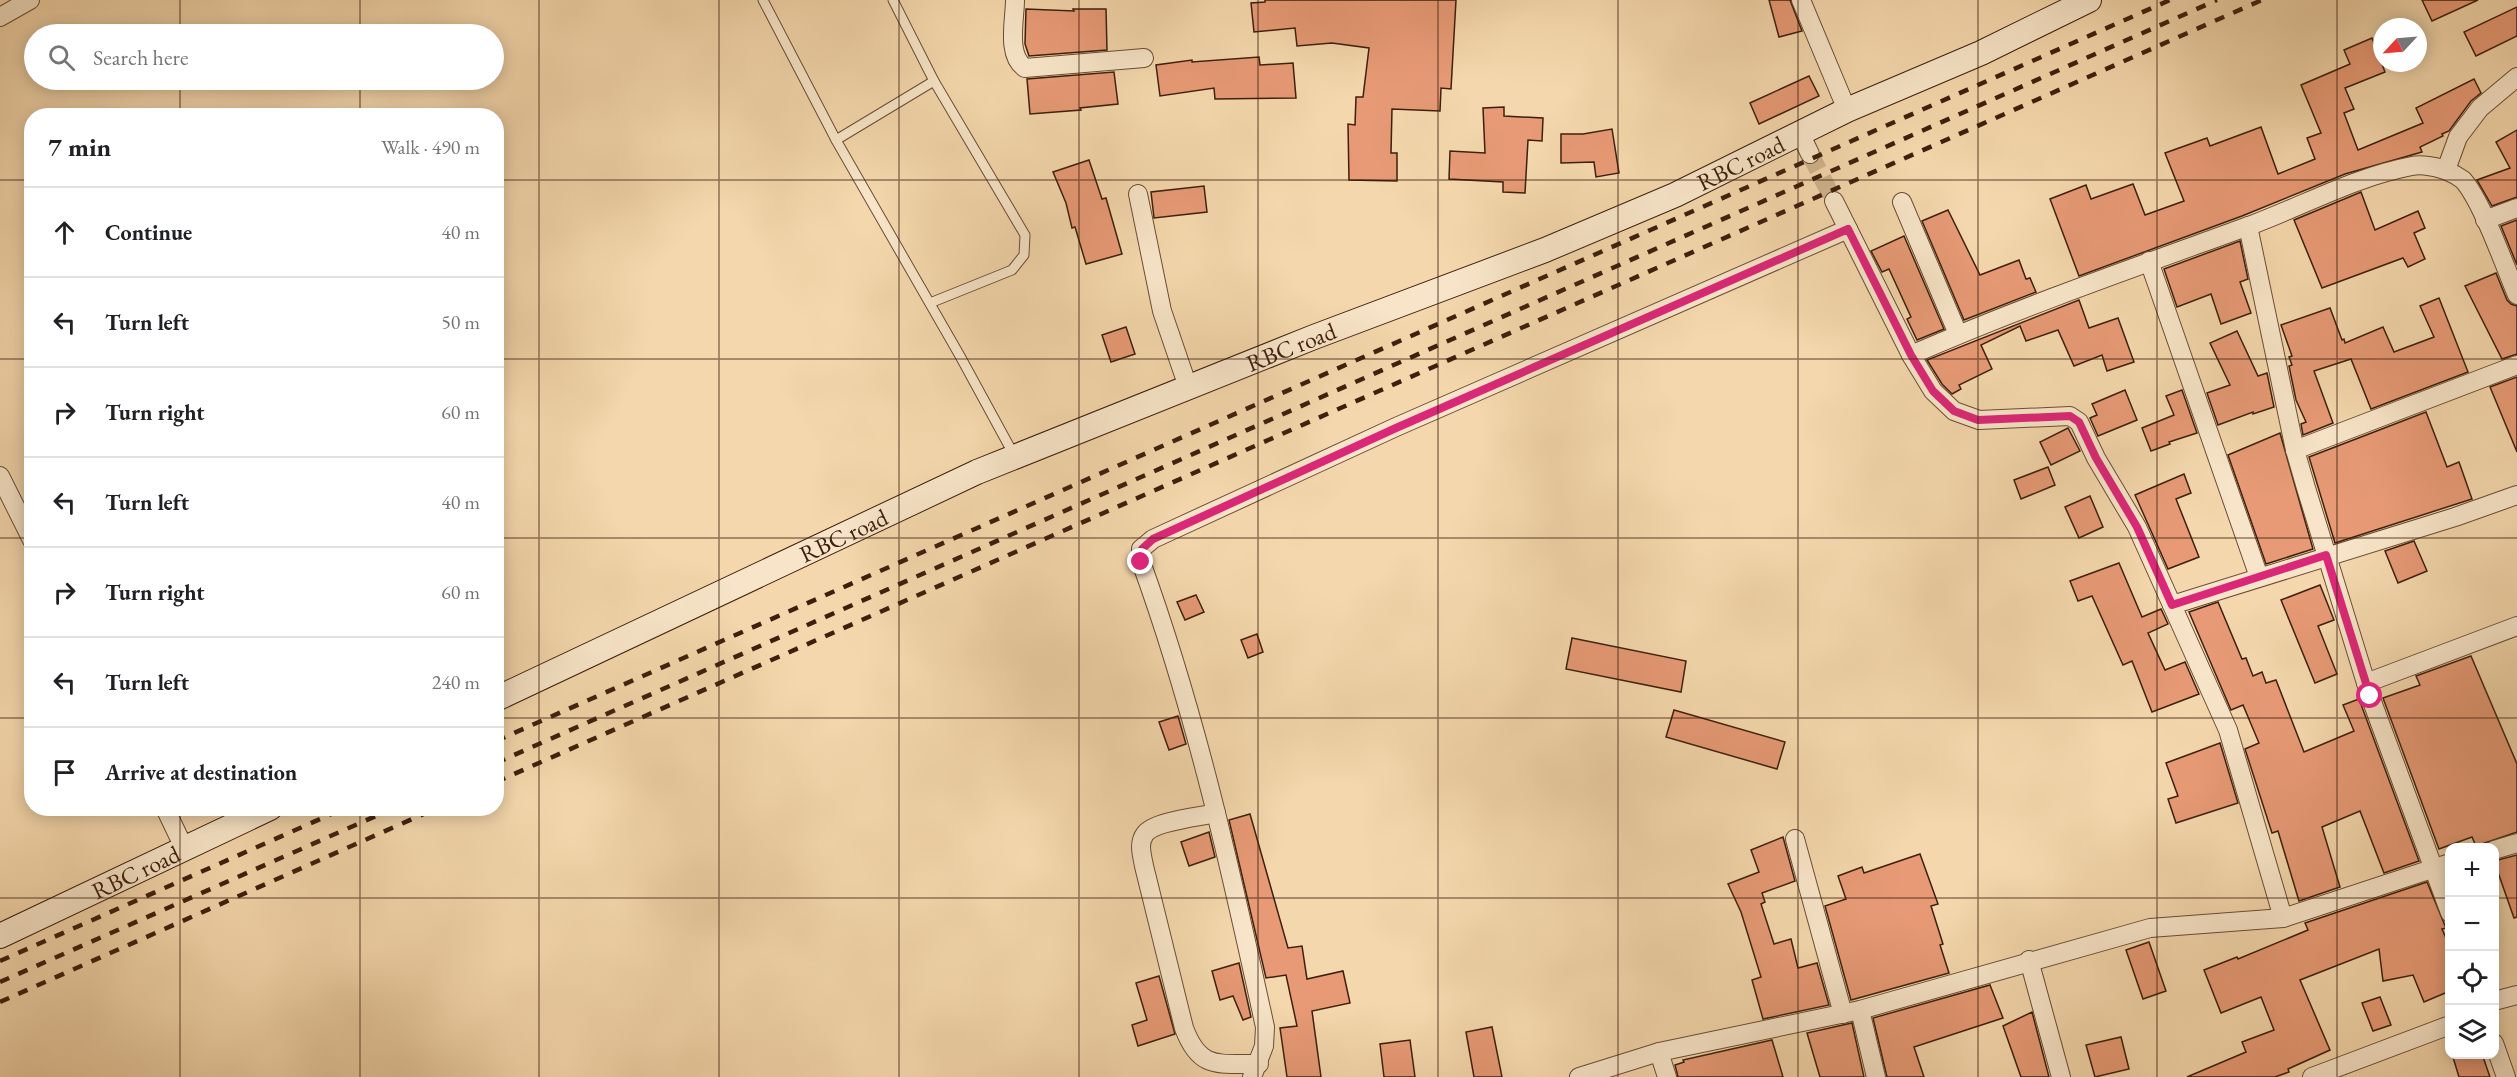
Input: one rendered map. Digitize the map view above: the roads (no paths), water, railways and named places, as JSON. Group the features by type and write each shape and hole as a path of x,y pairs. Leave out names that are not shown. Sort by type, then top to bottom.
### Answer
{"street":[{"path":"0,17 30,0"},
{"path":"1015,0 1014,50 1016,59 1025,68 1144,58"},
{"path":"1802,0 1847,110"},
{"name":"RBC road","path":"504,695 1014,456 1556,246 1675,195 1805,144 1847,110 1981,53 2089,0"},
{"path":"2446,170 2458,137 2480,108 2517,77"},
{"path":"1911,355 2001,316 2248,226 2350,184 2414,165 2446,170 2462,180 2485,220 2517,295"},
{"path":"1138,194 1162,311 1188,387"},
{"path":"1834,201 1911,355 1933,391 1954,411 1978,420 2070,416 2079,422 2096,458 2137,527 2228,730 2283,918"},
{"path":"1902,202 1958,334"},
{"path":"2485,220 2517,208"},
{"path":"2248,226 2295,450 2326,555 2366,683 2442,866 2447,897"},
{"path":"1216,813 1159,825 1145,833 1140,844 1143,866 1184,1028 1191,1046 1200,1057 1212,1063 1255,1070 1264,1046 1265,1028 1230,864 1178,674 1141,562 1142,549 1153,539 1386,432 1848,229"},
{"path":"2150,261 2259,577"},
{"path":"2295,450 2517,365"},
{"path":"0,476 24,524"},
{"path":"2172,605 2326,555 2456,517 2517,495"},
{"path":"2366,683 2517,626"},
{"path":"169,816 185,850"},
{"name":"RBC road","path":"0,936 254,816"},
{"path":"1795,839 1876,1077"},
{"path":"2499,848 2517,843"},
{"path":"1579,1077 1659,1052 1852,1012 2150,928 2283,918 2442,866"},
{"path":"2030,960 2061,1077"},
{"path":"2499,1000 2517,995"},
{"path":"2312,1077 2445,1027"},
{"path":"1659,1052 1667,1077"},
{"path":"2499,1057 2506,1077"}],"lane":[{"path":"763,0 836,140 930,303 1014,456"},
{"path":"893,0 934,81 1025,235 1024,255 1012,270 930,303"},
{"path":"836,140 934,81"}],"tunnel":[{"path":"1810,154 1834,201"}],"railway":[{"path":"504,737 2170,0"},
{"path":"504,759 2217,0"},
{"path":"504,778 2262,0"},
{"path":"0,961 327,816"},
{"path":"0,982 376,816"},
{"path":"0,1002 419,816"}]}
